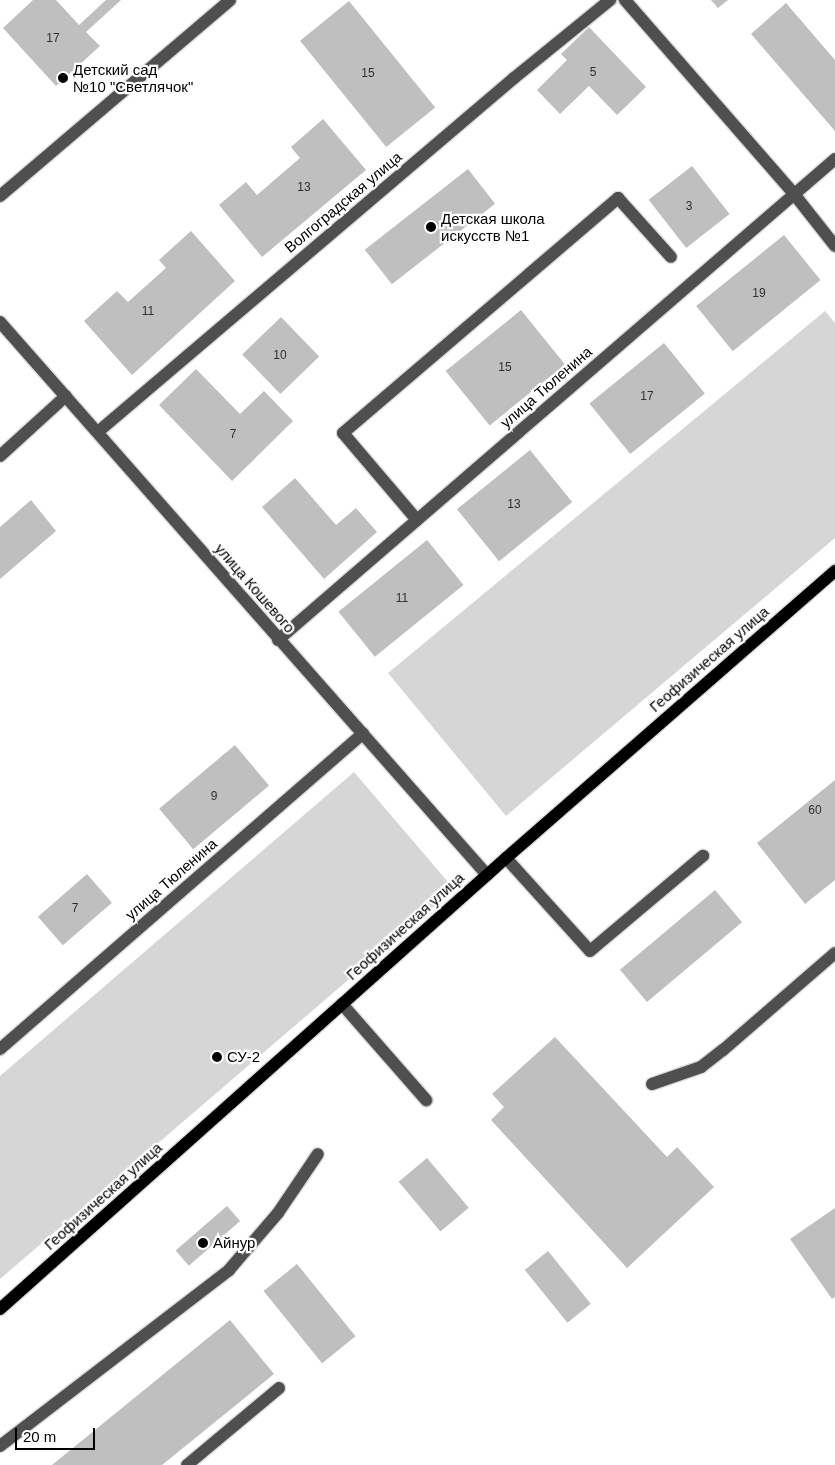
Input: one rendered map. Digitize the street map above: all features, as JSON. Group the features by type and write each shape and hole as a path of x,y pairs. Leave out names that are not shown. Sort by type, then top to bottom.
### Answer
{"main road":[{"name":"Геофизическая улица","path":"0,1310 487,874 835,571"}],"street":[{"path":"0,196 230,0"},
{"name":"Волгоградская улица","path":"99,431 514,78 610,0"},
{"path":"625,0 794,194 835,246"},
{"name":"улица Тюленина","path":"278,640 835,159"},
{"path":"417,520 343,433 618,198 671,257"},
{"name":"улица Кошевого","path":"0,322 99,431 278,640 487,874"},
{"path":"0,456 66,396"},
{"name":"улица Тюленина","path":"0,1049 363,734"},
{"path":"506,858 590,951 703,856"},
{"path":"652,1084 701,1067 835,953"},
{"path":"342,1004 426,1100"},
{"path":"0,1446 229,1270 278,1213 318,1154"},
{"path":"187,1465 279,1388"}],"shaded area":[{"path":"825,311 835,323 835,538 506,816 388,673"},
{"path":"354,772 454,889 0,1279 0,1076"}],"building":[{"path":"33,0 56,0 79,25 106,0 121,0 86,32 100,46 56,86 3,28"},
{"path":"711,0 728,0 718,8"},
{"path":"349,1 435,107 386,147 300,41"},
{"path":"786,3 835,60 835,131 751,34"},
{"path":"589,27 646,87 617,115 589,86 560,114 537,90 567,60 561,54"},
{"path":"323,119 366,170 262,257 219,205 246,182 257,195 300,158 291,147"},
{"path":"692,166 730,214 686,248 649,200"},
{"name":"Детская школа искусств №1","path":"468,169 495,204 392,284 365,250"},
{"path":"191,231 235,281 132,375 84,321 117,291 128,302 166,268 159,260"},
{"path":"784,235 821,280 733,351 696,306"},
{"path":"521,310 565,364 490,425 446,371"},
{"path":"281,317 319,357 280,394 242,355"},
{"path":"664,343 705,394 630,454 589,403"},
{"path":"196,369 240,414 264,391 293,421 232,481 159,405"},
{"path":"530,450 572,502 499,561 457,509"},
{"path":"295,478 336,525 356,508 377,532 324,579 262,507"},
{"path":"31,500 56,531 0,579 0,527"},
{"path":"427,540 464,585 375,657 338,612"},
{"path":"235,745 269,786 193,849 159,809"},
{"path":"835,780 835,880 805,904 757,843"},
{"path":"87,874 112,903 63,945 38,917"},
{"path":"715,890 742,922 647,1002 620,970"},
{"path":"555,1037 667,1157 677,1147 714,1187 627,1268 491,1120 504,1107 492,1094"},
{"path":"427,1158 469,1208 440,1232 399,1182"},
{"path":"227,1206 240,1221 189,1266 176,1251"},
{"path":"835,1208 835,1297 832,1299 790,1239"},
{"path":"548,1251 591,1304 567,1323 525,1270"},
{"path":"297,1264 356,1336 322,1363 264,1291"},
{"path":"230,1320 274,1374 162,1465 52,1465"}],"place":[{"name":"Детский сад №10 \"Светлячок\"","path":"63,78"},
{"name":"Детская школа искусств №1","path":"431,227"},
{"name":"СУ-2","path":"217,1057"},
{"name":"Айнур","path":"203,1243"}]}
